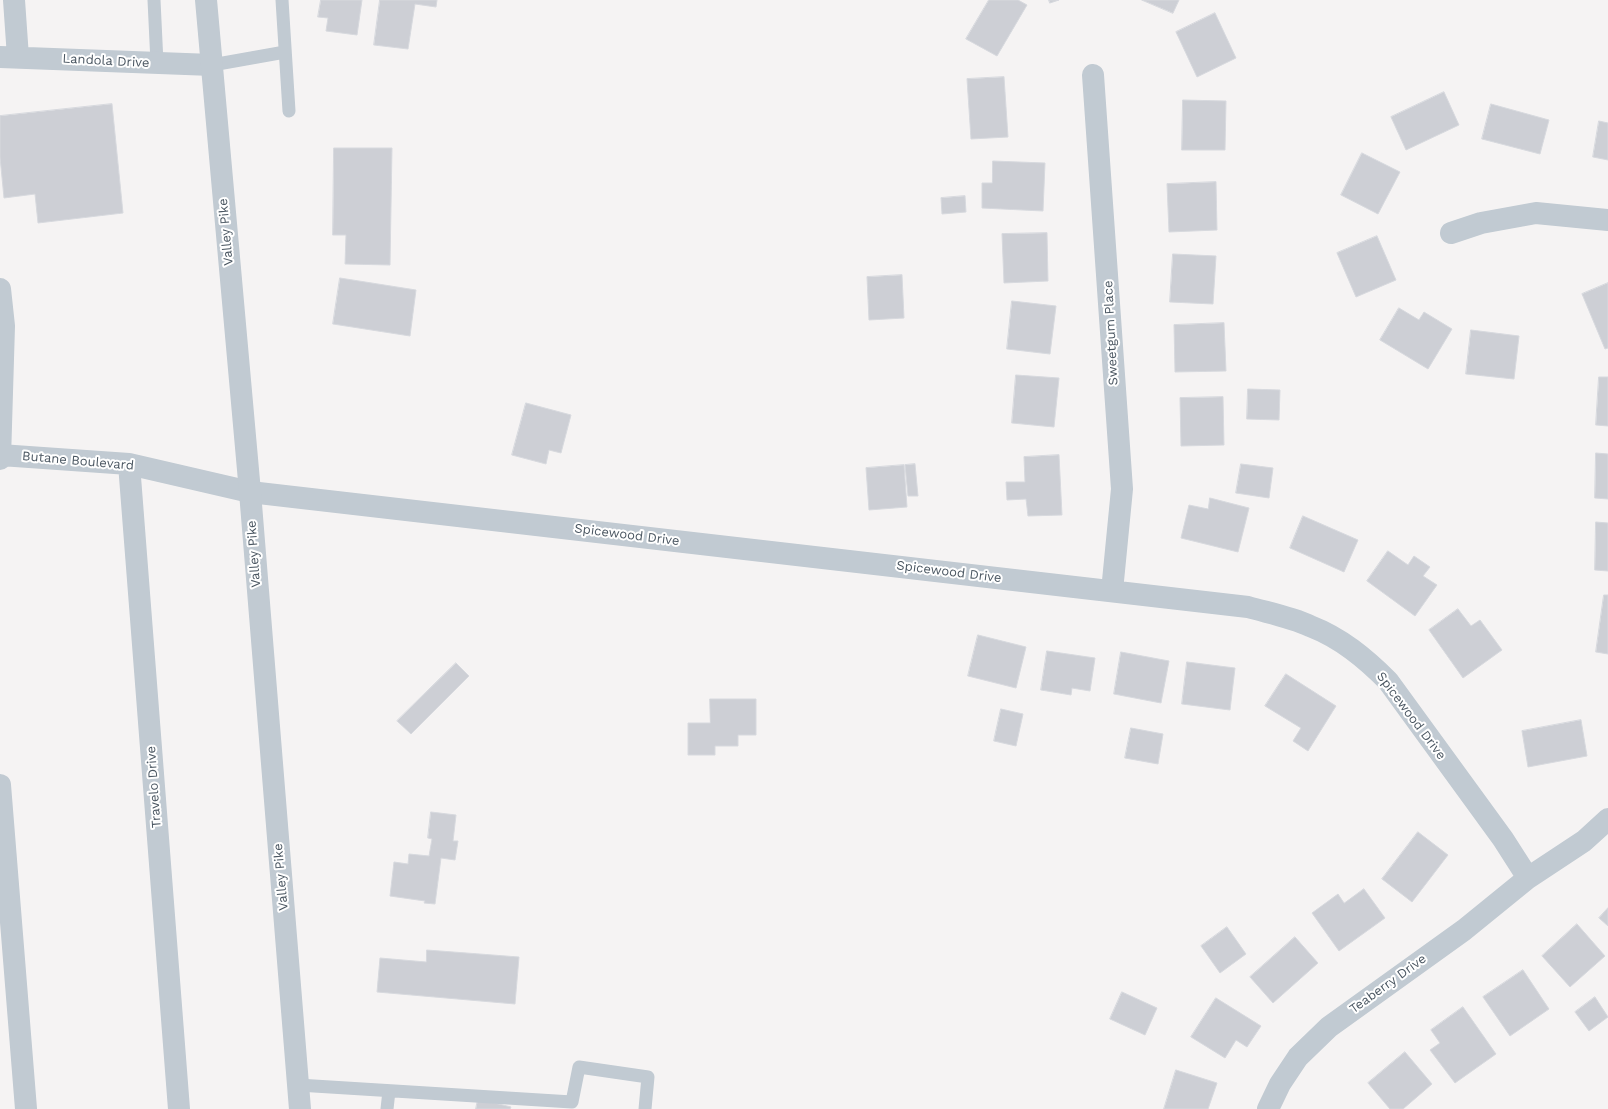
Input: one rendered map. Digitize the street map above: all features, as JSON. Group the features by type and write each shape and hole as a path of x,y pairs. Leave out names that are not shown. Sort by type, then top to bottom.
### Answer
{"street":[{"path":"9,57 14,0"},
{"name":"Valley Pike","path":"206,0 250,492 300,1109"},
{"name":"Landola Drive","path":"9,57 212,65"},
{"name":"Sweetgum Place","path":"1093,75 1122,489 1112,591"},
{"path":"1451,233 1481,223 1536,213 1608,220"},
{"path":"0,289 4,326 0,456"},
{"name":"Butane Boulevard","path":"0,456 129,464 250,492"},
{"name":"Travelo Drive","path":"129,464 179,1109"},
{"name":"Spicewood Drive","path":"250,492 1248,608 1310,625 1339,639 1365,658 1388,681 1503,839 1528,878"},
{"path":"0,785 26,1109"},
{"name":"Teaberry Drive","path":"1268,1109 1280,1084 1298,1057 1329,1027 1464,930 1528,878 1584,841 1608,819"}],"lane":[{"path":"154,0 157,63"},
{"path":"282,0 289,111"},
{"path":"212,65 285,52"},
{"path":"298,1086 389,1091 572,1106 579,1067 648,1077 645,1109"},
{"path":"387,1109 389,1091"}],"building":[{"path":"321,0 362,0 357,35 326,31 328,18 318,17"},
{"path":"380,0 437,0 436,7 415,4 408,49 374,45"},
{"path":"989,0 1018,0 1027,5 997,56 966,39"},
{"path":"1049,0 1059,0 1050,3"},
{"path":"1142,0 1179,0 1173,13"},
{"path":"1215,13 1236,58 1197,77 1176,32"},
{"path":"1004,77 1008,137 971,139 967,79"},
{"path":"1444,92 1459,125 1406,150 1391,117"},
{"path":"1183,100 1226,101 1225,150 1182,150"},
{"path":"112,104 123,213 38,223 35,194 4,198 0,157 0,116"},
{"path":"1491,104 1549,120 1540,154 1482,139"},
{"path":"1599,121 1608,123 1608,160 1593,157"},
{"path":"334,148 392,148 390,265 345,264 346,235 333,235"},
{"path":"1362,153 1400,172 1378,214 1341,195"},
{"path":"993,161 1045,163 1043,211 982,208 982,183 992,183"},
{"path":"1216,182 1217,230 1169,232 1167,184"},
{"path":"965,196 966,212 942,214 941,198"},
{"path":"1047,233 1048,281 1004,283 1002,234"},
{"path":"1377,236 1396,280 1356,297 1337,253"},
{"path":"1173,254 1216,256 1213,304 1170,302"},
{"path":"902,275 904,318 869,320 867,277"},
{"path":"340,278 416,290 410,336 333,324"},
{"path":"1608,283 1608,348 1605,349 1582,294"},
{"path":"1012,301 1056,306 1050,354 1007,349"},
{"path":"1399,308 1419,320 1424,312 1452,329 1428,369 1380,340"},
{"path":"1224,323 1226,371 1175,372 1174,325"},
{"path":"1471,330 1519,336 1514,379 1466,374"},
{"path":"1016,375 1059,378 1054,427 1012,423"},
{"path":"1599,377 1608,377 1608,426 1596,425"},
{"path":"1248,389 1280,390 1279,420 1247,419"},
{"path":"1223,397 1224,445 1181,446 1180,398"},
{"path":"526,403 571,415 561,453 549,450 546,464 512,455"},
{"path":"1596,453 1608,454 1608,499 1595,498"},
{"path":"1059,455 1062,515 1028,516 1026,499 1007,500 1006,482 1025,482 1024,457"},
{"path":"915,464 918,496 908,496 905,465"},
{"path":"1241,464 1273,468 1269,498 1236,493"},
{"path":"904,465 907,507 869,510 866,468"},
{"path":"1210,498 1249,508 1238,552 1181,538 1189,505 1208,509"},
{"path":"1303,516 1358,540 1344,572 1290,548"},
{"path":"1596,522 1608,523 1608,571 1595,570"},
{"path":"1388,551 1408,565 1414,556 1430,567 1423,576 1437,585 1415,616 1367,581"},
{"path":"1604,595 1608,595 1608,654 1596,652"},
{"path":"1458,609 1471,626 1480,620 1502,650 1463,678 1429,630"},
{"path":"978,635 1026,647 1016,688 968,676"},
{"path":"1047,651 1095,658 1090,691 1072,688 1071,695 1041,690"},
{"path":"1121,652 1169,661 1161,703 1114,694"},
{"path":"1187,662 1235,668 1230,710 1182,704"},
{"path":"456,663 469,676 411,734 397,721"},
{"path":"1286,674 1336,706 1308,751 1293,741 1301,728 1265,706"},
{"path":"710,699 756,699 756,735 738,735 738,746 715,746 715,755 688,755 688,723 710,723"},
{"path":"1001,709 1023,714 1016,746 994,741"},
{"path":"1581,720 1587,756 1528,767 1522,731"},
{"path":"1131,728 1163,734 1158,764 1125,758"},
{"path":"431,812 456,815 453,841 458,841 455,860 441,858 435,904 424,903 425,901 390,896 394,862 408,864 409,854 429,856 432,839 428,838"},
{"path":"1418,832 1448,855 1412,902 1382,879"},
{"path":"1364,889 1385,918 1339,951 1312,913 1338,894 1344,903"},
{"path":"1608,908 1608,926 1599,918"},
{"path":"1577,924 1605,956 1570,987 1542,956"},
{"path":"1227,927 1246,954 1220,973 1201,946"},
{"path":"1295,937 1318,963 1273,1003 1250,977"},
{"path":"427,950 519,957 515,1004 377,992 380,958 426,962"},
{"path":"1523,970 1549,1009 1510,1036 1483,997"},
{"path":"1122,992 1157,1008 1145,1035 1110,1019"},
{"path":"1595,997 1608,1017 1589,1031 1575,1012"},
{"path":"1216,998 1261,1026 1247,1047 1236,1040 1225,1058 1191,1037"},
{"path":"1463,1007 1496,1054 1455,1083 1430,1050 1440,1043 1431,1030"},
{"path":"1405,1052 1432,1084 1403,1109 1390,1109 1368,1083"},
{"path":"1176,1070 1217,1083 1208,1109 1164,1109"},
{"path":"478,1099 511,1107 510,1109 476,1109"}]}
